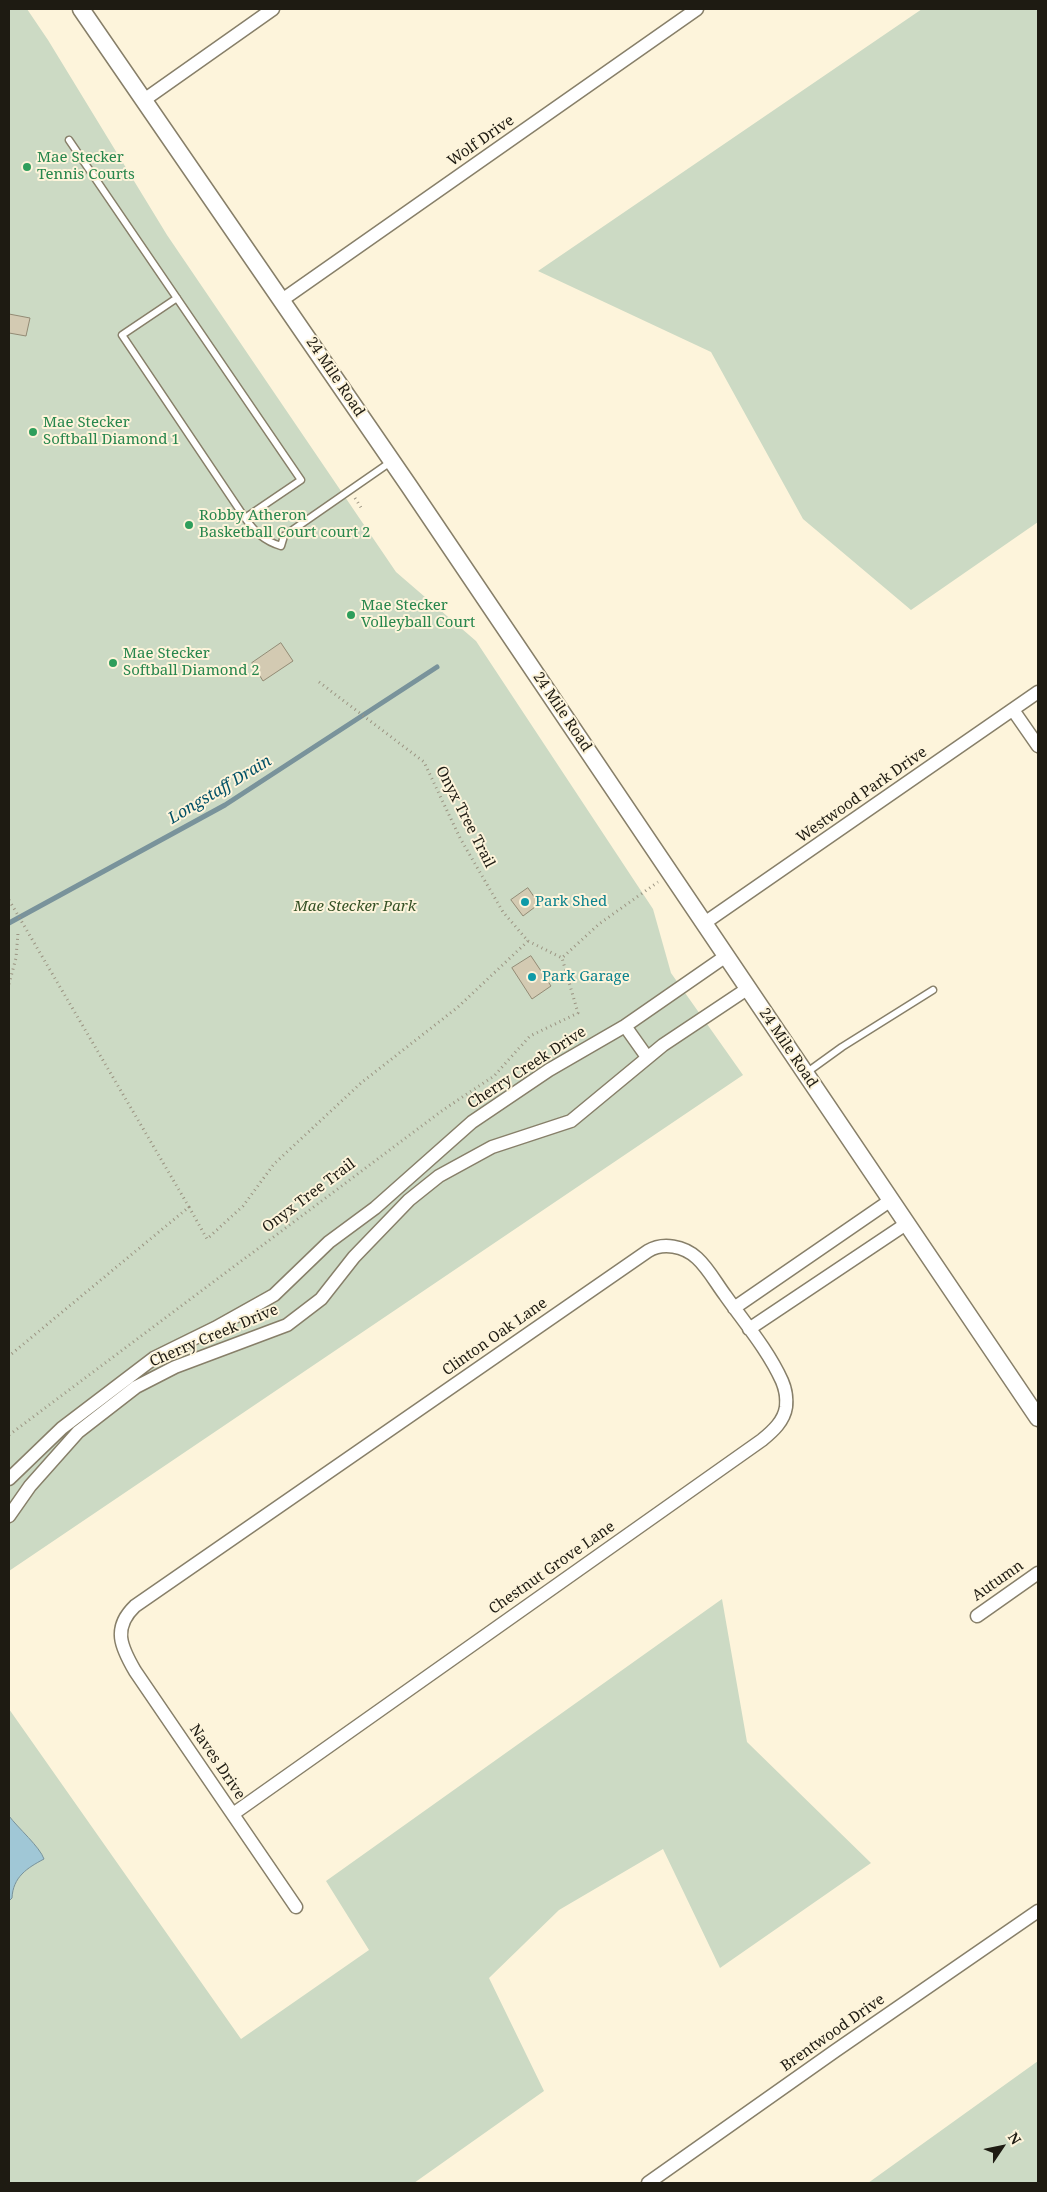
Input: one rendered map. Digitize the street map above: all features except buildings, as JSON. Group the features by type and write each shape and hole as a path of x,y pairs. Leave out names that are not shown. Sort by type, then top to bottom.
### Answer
{"street":[{"name":"24 Mile Road","path":"81,9 392,461 1038,1418"},
{"path":"144,100 273,9"},
{"name":"Wolf Drive","path":"282,300 697,9"},
{"name":"Westwood Park Drive","path":"704,924 1038,692"},
{"path":"1013,710 1038,746"},
{"name":"Cherry Creek Drive","path":"9,1479 70,1421 154,1358 216,1328 274,1295 329,1242 406,1182 472,1122 549,1070 625,1026 726,956"},
{"name":"Cherry Creek Drive","path":"9,1516 30,1486 78,1432 136,1387 175,1367 287,1325 321,1299 354,1257 416,1195 439,1176 492,1147 571,1122 647,1057 748,988"},
{"path":"625,1026 647,1057"},
{"path":"406,1182 416,1195"},
{"path":"734,1308 891,1200"},
{"path":"750,1329 906,1224"},
{"name":"Clinton Oak Lane","path":"121,1632 126,1617 135,1606 654,1247 676,1247 698,1258 734,1308"},
{"name":"Chestnut Grove Lane","path":"233,1814 771,1432 784,1415 786,1395 783,1382 750,1329 734,1308"},
{"path":"70,1421 78,1432"},
{"name":"Autumn","path":"976,1616 1038,1573"},
{"name":"Naves Drive","path":"121,1632 126,1654 135,1671 296,1907"},
{"name":"Brentwood Drive","path":"648,2183 1038,1911"}],"lane":[{"path":"69,140 301,480 245,518"},
{"path":"177,298 122,335 245,518 260,536 270,543 281,546 284,536 392,461"},
{"path":"805,1074 842,1047 933,990"}],"path":[{"path":"353,495 362,509"},
{"name":"Onyx Tree Trail","path":"9,1435 443,1110 494,1076 530,1036 578,1013 562,958 528,941 503,912 460,838 424,762 319,682"},
{"path":"562,958 599,924 670,874"},
{"path":"9,900 207,1239 243,1206 274,1164 295,1144 361,1083 458,1007 528,941"},
{"path":"9,984 16,958 18,933"},
{"path":"9,1356 188,1207"}],"green space":[{"name":"Mae Stecker Park","path":"9,9 27,9 48,40 167,235 396,572 476,641 653,909 671,973 743,1075 9,1571"},
{"path":"922,9 1038,9 1038,522 911,610 803,519 711,352 538,271"},
{"path":"722,1599 747,1742 871,1863 720,1968 663,1849 559,1910 489,1978 544,2091 414,2183 9,2183 9,1709 241,2039 369,1950 326,1881"},
{"path":"1038,2061 1038,2183 868,2183"}],"water":[{"path":"9,1816 34,1843 44,1859 22,1874 15,1884 12,1898 9,1901"}],"waterway":[{"name":"Longstaff Drain","path":"9,923 225,805 437,667"}],"place":[{"name":"Mae Stecker Tennis Courts","path":"27,167"},
{"name":"Mae Stecker Softball Diamond 1","path":"33,432"},
{"name":"Robby Atheron Basketball Court court 2","path":"189,525"},
{"name":"Mae Stecker Volleyball Court","path":"351,615"},
{"name":"Mae Stecker Softball Diamond 2","path":"113,663"},
{"name":"Park Shed","path":"525,902"},
{"name":"Park Garage","path":"532,977"}]}
